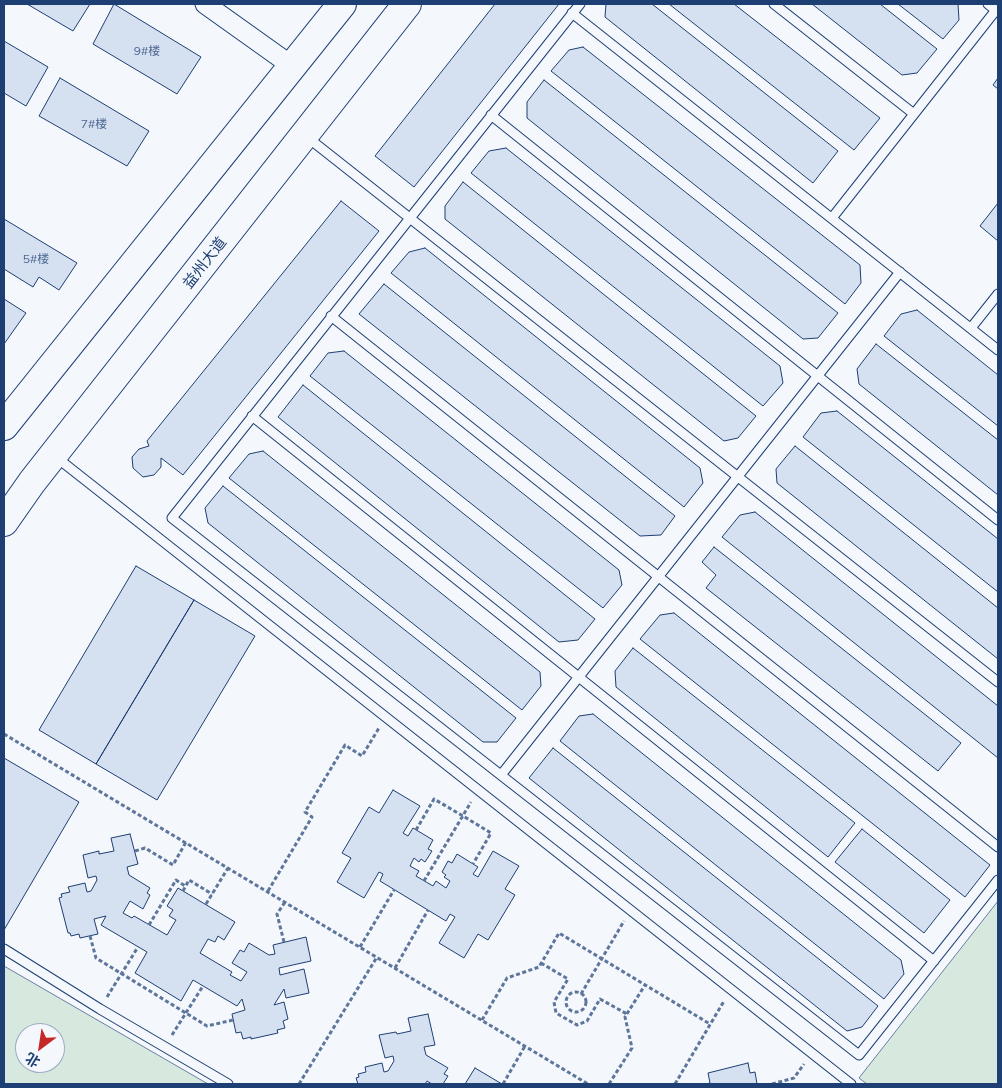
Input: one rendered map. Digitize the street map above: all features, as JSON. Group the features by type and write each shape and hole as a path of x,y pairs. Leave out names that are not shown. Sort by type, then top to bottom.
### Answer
{"main road":[{"path":"4,426 342,4"},
{"name":"益州大道","path":"4,522 407,4"}],"street":[{"path":"205,4 292,66"}],"lane":[{"path":"580,4 172,518 859,1055 998,880"},
{"path":"774,4 914,114"},
{"path":"832,218 997,11 988,4"},
{"path":"572,13 998,350"},
{"path":"491,115 998,520"},
{"path":"304,135 998,682"},
{"path":"501,775 900,272"},
{"path":"971,328 998,294"},
{"path":"332,316 998,847"},
{"path":"252,416 934,961"},
{"path":"54,456 384,718 851,1084"},
{"path":"4,949 100,1009 228,1084"}],"path":[{"path":"268,891 312,817 304,812 344,745 362,756 384,718"},
{"path":"4,734 588,1084"},
{"path":"424,881 478,791"},
{"path":"416,830 434,799 463,816 491,833 473,864"},
{"path":"135,851 145,848 173,865 187,842"},
{"path":"206,904 228,868"},
{"path":"149,925 176,880 185,886"},
{"path":"183,891 189,880 212,894"},
{"path":"360,947 394,890"},
{"path":"284,942 277,914 285,902"},
{"path":"395,968 428,910"},
{"path":"581,994 630,911"},
{"path":"482,1020 507,978 539,967 559,933 710,1024"},
{"path":"90,936 96,958 208,1026 233,1020"},
{"path":"100,1009 138,947"},
{"path":"298,1084 377,957"},
{"path":"541,963 568,979 554,1002 556,1013 566,1019 577,1025 586,1021 600,999 627,1014"},
{"path":"609,1084 632,1048 625,1017 645,985"},
{"path":"164,1046 203,986"},
{"path":"676,1084 730,989"},
{"path":"560,992 567,997"},
{"path":"567,997 574,993 581,994 586,1001 585,1007 580,1012 570,1011"},
{"path":"567,997 566,1005 570,1011"},
{"path":"585,1007 592,1012"},
{"path":"566,1019 570,1011"},
{"path":"503,1084 525,1046"},
{"path":"772,1084 794,1078 812,1054"}],"shaded area":[{"path":"998,901 998,1084 867,1084 859,1078"},
{"path":"4,966 208,1084 4,1084"}],"building":[{"path":"27,4 90,4 73,31"},
{"path":"114,4 201,57 177,94 93,44"},
{"path":"495,4 559,4 414,187 375,156"},
{"path":"606,4 652,4 838,151 813,183 605,17"},
{"path":"669,4 734,4 880,118 854,150"},
{"path":"812,4 880,4 937,49 917,73 902,75"},
{"path":"898,4 958,4 959,20 943,39"},
{"path":"4,41 48,67 26,106 4,93"},
{"path":"583,47 860,265 861,283 845,304 551,71 569,50"},
{"path":"60,78 149,131 127,166 39,116"},
{"path":"998,78 998,89 993,85"},
{"path":"544,80 838,313 818,338 803,339 527,118 527,102"},
{"path":"506,148 780,366 783,383 763,406 471,173 489,151"},
{"path":"463,182 756,416 738,438 724,441 445,219 445,206"},
{"path":"341,201 379,231 183,475 161,458 161,467 154,475 143,477 133,468 132,457 139,449 149,446 147,441"},
{"path":"998,203 998,241 980,226"},
{"path":"4,219 77,263 59,290 39,277 33,287 4,269"},
{"path":"425,248 700,468 703,483 684,507 391,273 409,252"},
{"path":"384,284 675,516 661,535 640,536 359,314"},
{"path":"4,299 26,313 4,344"},
{"path":"917,310 998,375 998,426 884,336 901,314"},
{"path":"876,344 998,440 998,495 859,384 857,369"},
{"path":"344,351 619,570 622,585 603,608 310,376 328,353"},
{"path":"303,385 595,619 578,640 559,642 278,417"},
{"path":"837,411 998,539 998,592 803,437 821,413"},
{"path":"795,446 998,608 998,659 777,483 776,469"},
{"path":"263,451 540,672 541,686 522,710 229,478 249,454"},
{"path":"223,486 516,718 497,742 483,742 208,523 205,508"},
{"path":"755,512 998,706 998,758 722,537 740,515"},
{"path":"714,547 961,743 938,771 706,588 716,575 702,562"},
{"path":"136,566 194,600 96,764 39,730"},
{"path":"194,600 255,636 157,800 96,764"},
{"path":"674,613 990,865 965,897 640,639 660,615"},
{"path":"633,648 855,823 828,857 616,687 615,671"},
{"path":"593,714 901,960 904,974 884,999 560,741 579,716"},
{"path":"553,748 878,1006 862,1027 847,1031 529,778"},
{"path":"4,758 79,802 4,930"},
{"path":"393,790 420,806 403,833 408,836 413,828 433,840 428,849 432,851 425,862 421,859 419,862 414,858 410,866 419,871 416,876 433,886 436,881 446,888 450,881 444,877 446,875 442,872 448,861 452,863 457,854 478,867 473,874 478,877 493,851 519,866 505,889 515,895 488,940 478,934 464,958 439,943 455,917 450,914 446,921 380,881 383,874 379,872 364,898 337,882 351,858 342,853 369,807 379,813"},
{"path":"862,829 950,900 924,933 835,862"},
{"path":"130,834 138,864 127,867 129,875 150,888 147,893 150,895 143,909 130,901 123,913 132,918 134,916 167,935 176,920 169,916 173,910 167,906 178,888 235,922 224,940 218,936 215,942 208,939 200,953 232,972 230,975 241,981 247,972 232,963 240,950 244,952 249,943 269,955 275,954 273,945 306,937 311,961 279,968 280,975 304,969 309,993 286,998 284,989 274,1005 284,1002 288,1019 283,1021 285,1028 277,1030 278,1033 243,1039 241,1032 236,1033 232,1014 245,1010 242,999 237,1006 193,980 181,1001 135,973 147,952 101,925 106,916 94,919 98,934 80,938 79,934 71,936 68,933 59,898 62,897 61,894 70,892 68,887 85,883 87,892 91,891 97,880 96,876 88,878 83,855 99,851 99,854 114,851 111,838"},
{"path":"428,1014 435,1045 424,1047 426,1055 448,1068 444,1074 448,1076 443,1084 432,1084 427,1081 425,1084 358,1084 356,1078 359,1077 358,1074 366,1072 365,1067 382,1063 384,1072 388,1071 394,1061 393,1056 385,1058 379,1035 411,1031 408,1018"},
{"path":"748,1063 750,1073 755,1072 757,1084 706,1084 710,1083 708,1073"},
{"path":"475,1068 502,1084 465,1084"}]}
